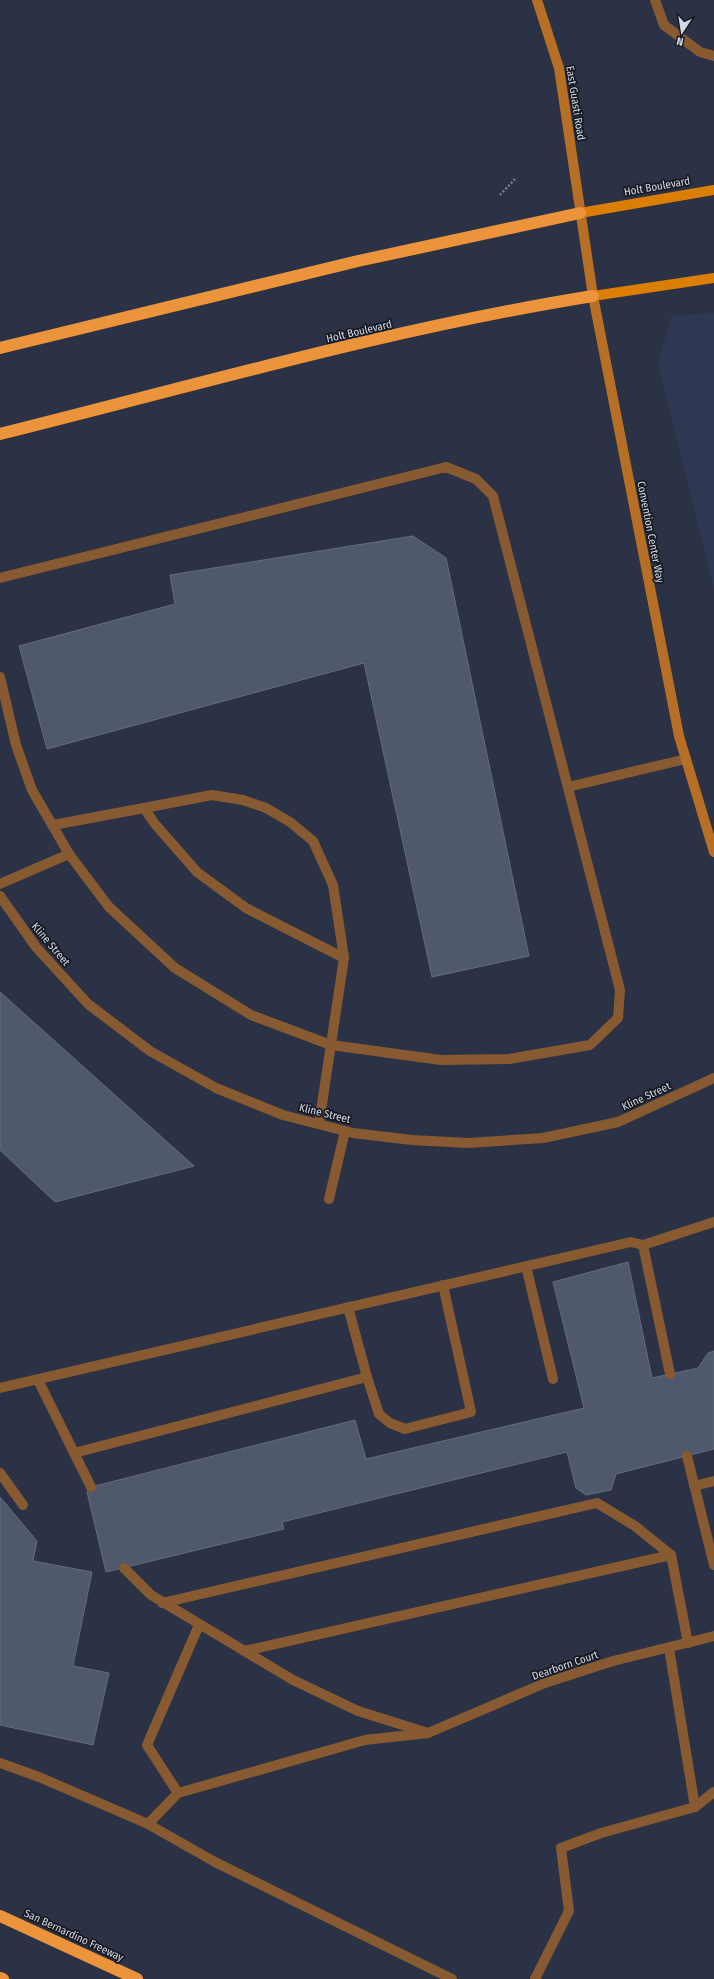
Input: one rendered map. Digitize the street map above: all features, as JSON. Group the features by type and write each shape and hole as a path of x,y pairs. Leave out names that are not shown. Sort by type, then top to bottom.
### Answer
{"highway":[{"path":"0,348 358,261 580,213"},
{"name":"Holt Boulevard","path":"0,434 318,354 515,309 593,296"},
{"path":"0,441 14,430"},
{"name":"San Bernardino Freeway","path":"0,1916 137,1979"}],"main road":[{"name":"Holt Boulevard","path":"580,213 714,190"},
{"name":"Holt Boulevard","path":"593,296 714,278"}],"street":[{"name":"East Guasti Road","path":"537,0 559,68 580,213"},
{"path":"655,0 664,25 700,52 714,56"},
{"name":"Convention Center Way","path":"580,213 593,296 679,736 714,852"},
{"path":"0,578 446,467 476,479 493,496 620,990 618,1018 590,1045 509,1059 441,1060 331,1045 251,1015 175,968 108,907 70,854 30,782 16,745 0,677"},
{"path":"568,787 686,759"},
{"path":"53,825 212,795 243,800 266,808 290,822 313,841 333,885 344,958 319,1124"},
{"path":"144,808 197,872 246,908 344,958"},
{"path":"0,884 70,854"},
{"name":"Kline Street","path":"0,896 36,947 88,1004 150,1051 216,1088 283,1115 345,1131 412,1140 468,1144 543,1138 618,1122 714,1078"},
{"path":"329,1199 345,1131"},
{"path":"0,1388 631,1242 643,1245 714,1222"},
{"path":"643,1245 670,1374"},
{"path":"526,1266 553,1379"},
{"path":"348,1307 367,1377 379,1414 390,1423 405,1429 471,1412 443,1285"},
{"path":"74,1453 367,1377"},
{"path":"38,1380 91,1487"},
{"path":"687,1456 694,1486 711,1537 714,1565"},
{"path":"0,1473 23,1505"},
{"path":"694,1486 714,1481"},
{"path":"162,1602 596,1503 635,1526 671,1555 688,1643"},
{"path":"244,1651 671,1555"},
{"path":"124,1568 151,1595 293,1680 358,1711 428,1733"},
{"path":"148,1824 178,1793 148,1745 199,1625"},
{"name":"Dearborn Court","path":"178,1793 365,1740 428,1733 546,1683 613,1661 714,1636"},
{"path":"669,1648 695,1807"},
{"path":"0,1763 39,1777 148,1824 215,1862 452,1979"},
{"path":"535,1979 569,1911 561,1848 601,1833 695,1807 714,1792"}],"path":[{"path":"500,195 515,179"}],"shaded area":[{"path":"714,313 714,590 658,364 671,316"}],"building":[{"path":"413,536 446,558 529,956 432,977 364,663 47,749 19,646 175,604 170,575"},
{"path":"0,992 194,1166 55,1202 0,1150"},
{"path":"628,1262 652,1378 698,1368 708,1353 714,1351 714,1449 616,1474 611,1490 586,1495 576,1488 567,1452 282,1522 284,1529 106,1572 87,1492 91,1487 355,1420 366,1459 584,1408 553,1282"},
{"path":"0,1497 37,1541 33,1561 92,1572 73,1666 109,1673 93,1745 0,1725"}]}
